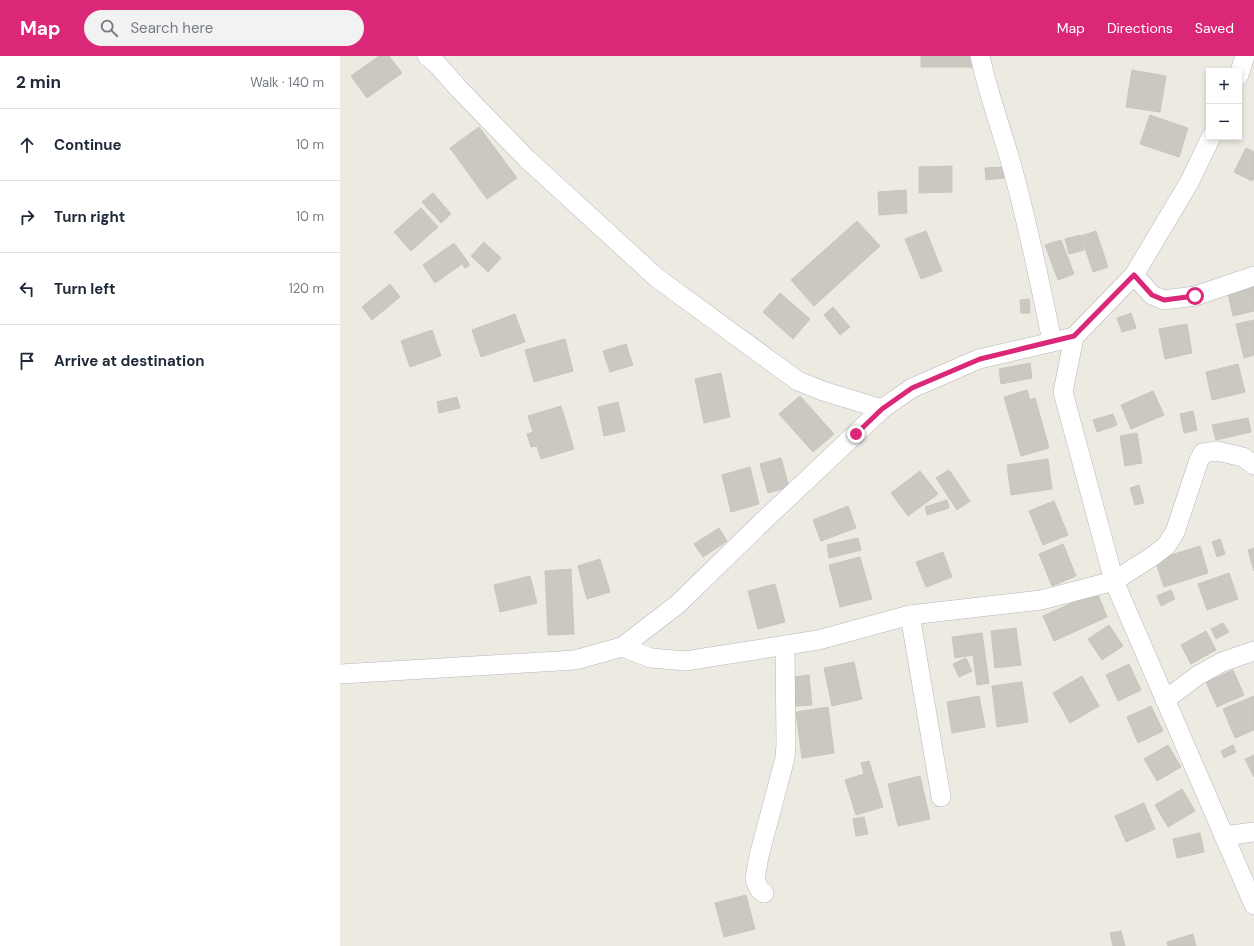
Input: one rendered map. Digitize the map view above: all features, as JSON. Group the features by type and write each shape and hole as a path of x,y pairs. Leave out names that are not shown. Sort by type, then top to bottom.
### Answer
{"street":[{"path":"428,56 526,158 657,278 798,381 823,391 882,409"},
{"path":"980,56 1022,202 1052,342"},
{"path":"1241,68 1245,56"},
{"path":"340,674 575,660 622,647 678,604 882,409 912,388 980,359 1074,336 1134,275 1190,181 1210,140"},
{"path":"1134,275 1152,295 1164,300 1195,296 1254,276"},
{"path":"1074,336 1063,392 1114,581 1254,905"},
{"path":"622,647 651,658 685,661 818,640 910,615 1041,600 1114,581 1166,546 1175,532 1199,460 1203,453 1217,452 1243,457 1254,465"},
{"path":"910,615 941,797"},
{"path":"764,893 759,890 755,879 759,856 785,758 784,645"},
{"path":"1165,700 1197,676 1222,662 1254,651"},
{"path":"1224,836 1254,832"}],"building":[{"path":"379,56 389,56 402,73 367,98 351,76"},
{"path":"921,56 976,56 976,67 921,67"},
{"path":"1132,70 1166,76 1160,112 1126,107"},
{"path":"1150,115 1188,128 1179,157 1140,144"},
{"path":"479,127 517,178 487,199 450,148"},
{"path":"1246,148 1254,152 1254,178 1252,181 1234,172"},
{"path":"952,166 952,192 919,193 919,167"},
{"path":"1003,167 1004,178 986,180 985,168"},
{"path":"906,190 907,213 879,215 878,192"},
{"path":"433,193 451,214 441,223 422,202"},
{"path":"421,208 438,227 411,251 394,232"},
{"path":"857,221 880,246 814,306 791,280"},
{"path":"926,231 942,271 921,279 905,239"},
{"path":"1096,231 1108,267 1093,272 1081,236"},
{"path":"1080,235 1084,250 1069,254 1065,239"},
{"path":"1061,240 1074,274 1058,280 1045,245"},
{"path":"484,242 501,258 488,272 471,256"},
{"path":"454,243 470,265 465,268 462,264 435,283 423,265"},
{"path":"1254,282 1254,311 1233,316 1227,289"},
{"path":"390,284 400,297 372,320 362,307"},
{"path":"780,293 810,319 793,339 763,312"},
{"path":"1029,299 1030,313 1021,313 1020,300"},
{"path":"833,307 850,327 840,335 824,315"},
{"path":"1131,313 1136,328 1122,332 1117,318"},
{"path":"515,314 525,342 481,357 472,330"},
{"path":"1254,320 1254,355 1244,358 1236,324"},
{"path":"1187,324 1192,353 1165,359 1159,329"},
{"path":"432,330 441,356 410,367 401,341"},
{"path":"565,339 573,371 534,382 525,350"},
{"path":"626,344 633,365 610,372 603,351"},
{"path":"1030,363 1032,378 1001,384 999,369"},
{"path":"1238,364 1245,392 1212,400 1206,372"},
{"path":"721,373 730,417 704,423 695,379"},
{"path":"1027,390 1030,400 1035,398 1049,448 1021,456 1004,397"},
{"path":"1153,391 1164,415 1131,429 1121,405"},
{"path":"800,396 834,434 813,452 779,414"},
{"path":"457,397 460,408 439,413 437,402"},
{"path":"618,402 625,431 604,436 598,407"},
{"path":"561,406 574,449 541,459 537,446 531,447 527,434 533,432 528,416"},
{"path":"1193,411 1197,430 1184,433 1180,414"},
{"path":"1113,414 1117,425 1097,432 1093,420"},
{"path":"1248,418 1251,432 1216,440 1212,425"},
{"path":"1137,433 1142,463 1125,466 1120,436"},
{"path":"781,458 789,487 768,493 760,464"},
{"path":"1048,459 1052,489 1011,495 1007,465"},
{"path":"750,467 759,504 731,512 722,475"},
{"path":"949,470 970,501 957,510 936,478"},
{"path":"920,471 938,494 908,516 891,493"},
{"path":"1139,485 1144,503 1135,505 1130,488"},
{"path":"947,500 949,508 927,515 925,507"},
{"path":"1054,501 1068,535 1043,545 1029,511"},
{"path":"848,506 856,528 821,541 813,520"},
{"path":"719,528 727,541 703,557 694,544"},
{"path":"858,538 861,550 829,558 827,545"},
{"path":"1220,539 1225,554 1217,557 1212,542"},
{"path":"1063,544 1076,576 1052,586 1039,554"},
{"path":"1200,546 1208,573 1164,587 1155,560"},
{"path":"1254,548 1254,571 1248,550"},
{"path":"943,552 952,577 926,587 916,562"},
{"path":"860,557 872,599 840,607 829,565"},
{"path":"600,559 610,592 587,599 578,566"},
{"path":"571,569 574,634 548,635 545,571"},
{"path":"1229,573 1238,599 1207,610 1198,584"},
{"path":"530,576 537,603 500,612 494,585"},
{"path":"775,584 785,622 758,629 748,591"},
{"path":"1171,590 1175,599 1161,606 1157,596"},
{"path":"1097,592 1107,617 1054,641 1043,616"},
{"path":"1223,623 1229,632 1216,639 1211,629"},
{"path":"1109,625 1123,646 1102,660 1088,639"},
{"path":"1016,628 1021,665 995,668 991,631"},
{"path":"1206,631 1216,650 1191,664 1181,645"},
{"path":"982,633 989,683 977,685 973,655 955,658 952,637"},
{"path":"966,658 972,671 959,677 953,664"},
{"path":"854,662 862,699 832,706 824,668"},
{"path":"1129,664 1141,690 1118,701 1106,675"},
{"path":"1233,670 1244,695 1217,707 1206,682"},
{"path":"809,675 812,705 796,706 793,677"},
{"path":"1082,676 1099,706 1070,723 1053,693"},
{"path":"1022,682 1028,722 997,727 992,686"},
{"path":"979,696 985,727 952,733 947,702"},
{"path":"1254,696 1254,730 1235,738 1223,709"},
{"path":"1151,706 1163,731 1138,743 1127,717"},
{"path":"828,707 834,753 802,758 796,712"},
{"path":"1168,745 1181,767 1157,781 1144,759"},
{"path":"1233,745 1236,752 1224,758 1221,751"},
{"path":"1254,755 1254,777 1245,759"},
{"path":"869,761 883,807 856,815 845,780 864,774 861,763"},
{"path":"920,776 930,819 898,826 888,784"},
{"path":"1182,789 1195,811 1168,827 1155,805"},
{"path":"1144,803 1155,829 1126,842 1115,816"},
{"path":"864,817 868,834 856,836 853,819"},
{"path":"1200,833 1204,852 1177,858 1173,839"},
{"path":"746,895 755,929 724,937 715,903"},
{"path":"1121,931 1125,946 1113,946 1110,933"},
{"path":"1193,934 1196,946 1168,946 1167,942"}],"route":[{"path":"856,434 882,409 912,388 980,359 1074,336 1134,275 1152,295 1164,300 1195,296"}]}
